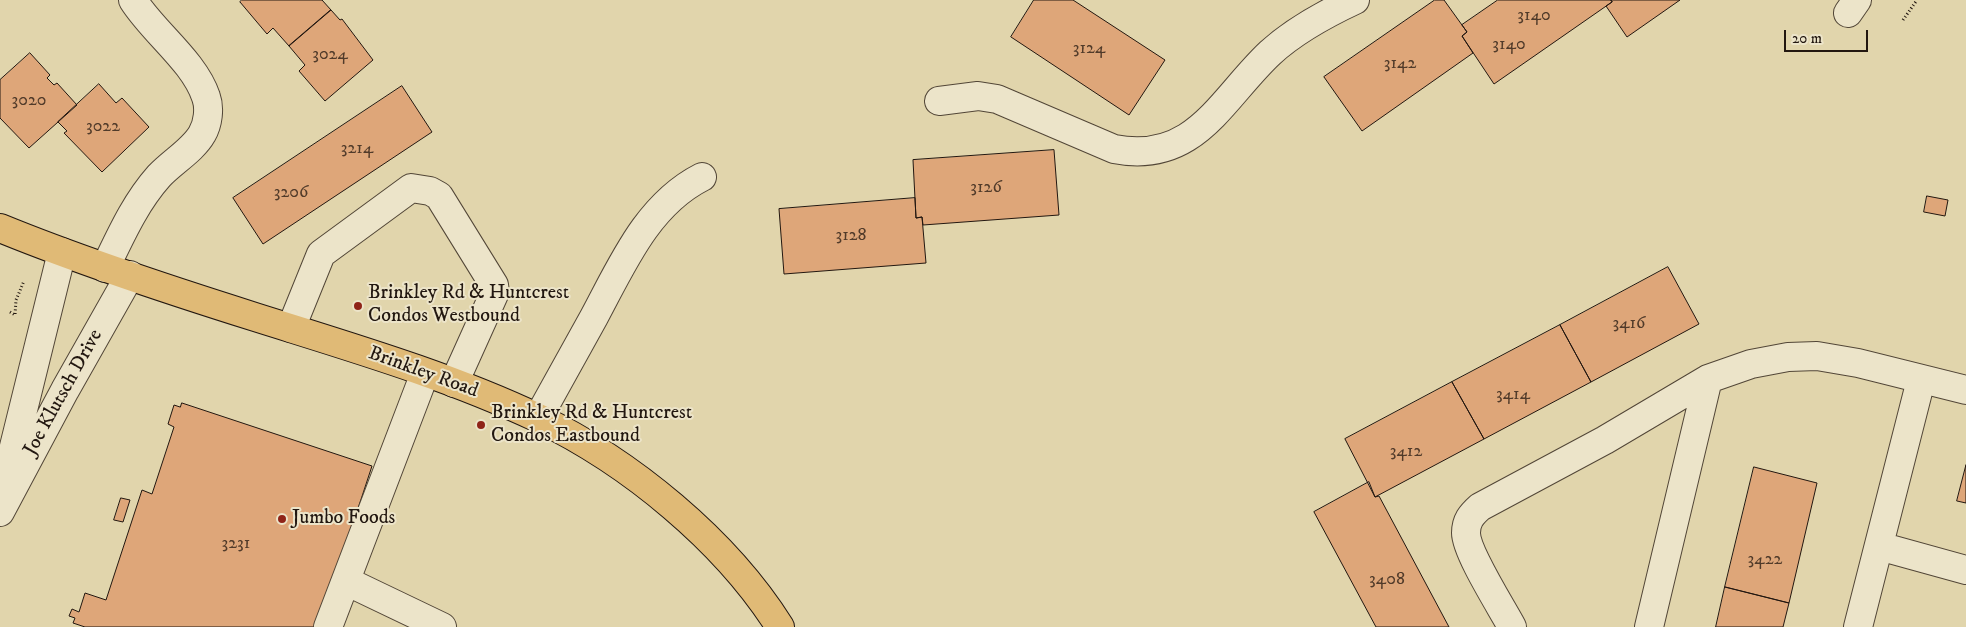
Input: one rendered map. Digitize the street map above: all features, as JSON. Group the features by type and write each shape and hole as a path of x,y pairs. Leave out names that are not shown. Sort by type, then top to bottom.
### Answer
{"main road":[{"name":"Brinkley Road","path":"0,228 117,272 426,372 538,418 586,444 690,521 745,579 766,604 780,627"}],"street":[{"name":"Joe Klutsch Drive","path":"0,512 65,390 117,272 133,211 143,195 160,175 198,140 208,122 207,98 197,79 133,0"},
{"path":"939,101 978,96 997,99 1114,149 1128,152 1152,151 1184,140 1201,128 1231,99 1271,53 1292,36 1329,12 1355,0"},
{"path":"538,418 631,248 651,220 674,194 702,177"},
{"path":"291,328 321,254 411,188 430,191 439,196 494,285 495,292 454,383"},
{"path":"0,512 11,457 62,252"},
{"path":"1512,627 1471,549 1466,534 1469,516 1480,507 1605,440 1708,379 1750,364 1788,357 1817,356 1858,363 1966,390"},
{"path":"328,627 426,372"},
{"path":"1649,627 1708,379"},
{"path":"1858,627 1921,380"},
{"path":"1879,546 1966,570"},
{"path":"346,581 442,627"}],"path":[{"path":"1903,20 1917,0"},
{"path":"10,312 15,315 16,300 26,276"}],"building":[{"path":"242,0 322,0 331,10 289,46 273,28 267,34 240,2"},
{"path":"1034,0 1073,0 1165,60 1129,115 1011,37"},
{"path":"1435,0 1444,0 1467,32 1462,36 1473,53 1362,131 1324,77"},
{"path":"1498,0 1611,0 1612,2 1494,84 1462,36 1467,32 1462,25"},
{"path":"1611,0 1680,0 1627,37 1606,6 1612,2"},
{"path":"331,10 340,20 342,19 373,60 325,101 299,71 305,65 289,46"},
{"path":"30,53 50,75 47,78 54,85 57,83 77,105 29,148 0,118 0,80"},
{"path":"99,84 116,103 122,98 149,127 102,172 64,133 67,131 58,122"},
{"path":"402,86 432,132 263,244 233,198"},
{"path":"1054,150 1059,215 923,225 922,217 916,218 913,160"},
{"path":"1927,196 1948,200 1945,216 1924,212"},
{"path":"915,198 916,218 922,217 926,263 784,274 779,209"},
{"path":"1668,267 1699,324 1591,382 1560,325"},
{"path":"1560,325 1591,382 1484,439 1452,382"},
{"path":"1452,382 1484,439 1375,497 1345,439"},
{"path":"182,403 372,466 319,627 85,627 73,623 75,618 69,616 72,609 79,612 85,593 106,600 142,490 152,494 174,427 168,424 174,405 180,407"},
{"path":"1966,465 1966,503 1957,501"},
{"path":"1754,467 1817,483 1789,603 1725,587"},
{"path":"1369,482 1375,497 1379,496 1449,627 1376,627 1314,512"},
{"path":"121,498 130,500 123,522 114,520"},
{"path":"1725,587 1789,603 1783,627 1716,627"}],"place":[{"name":"Brinkley Rd & Huntcrest Condos Westbound","path":"358,306"},
{"name":"Brinkley Rd & Huntcrest Condos Eastbound","path":"481,425"},
{"name":"Jumbo Foods","path":"282,519"}]}
